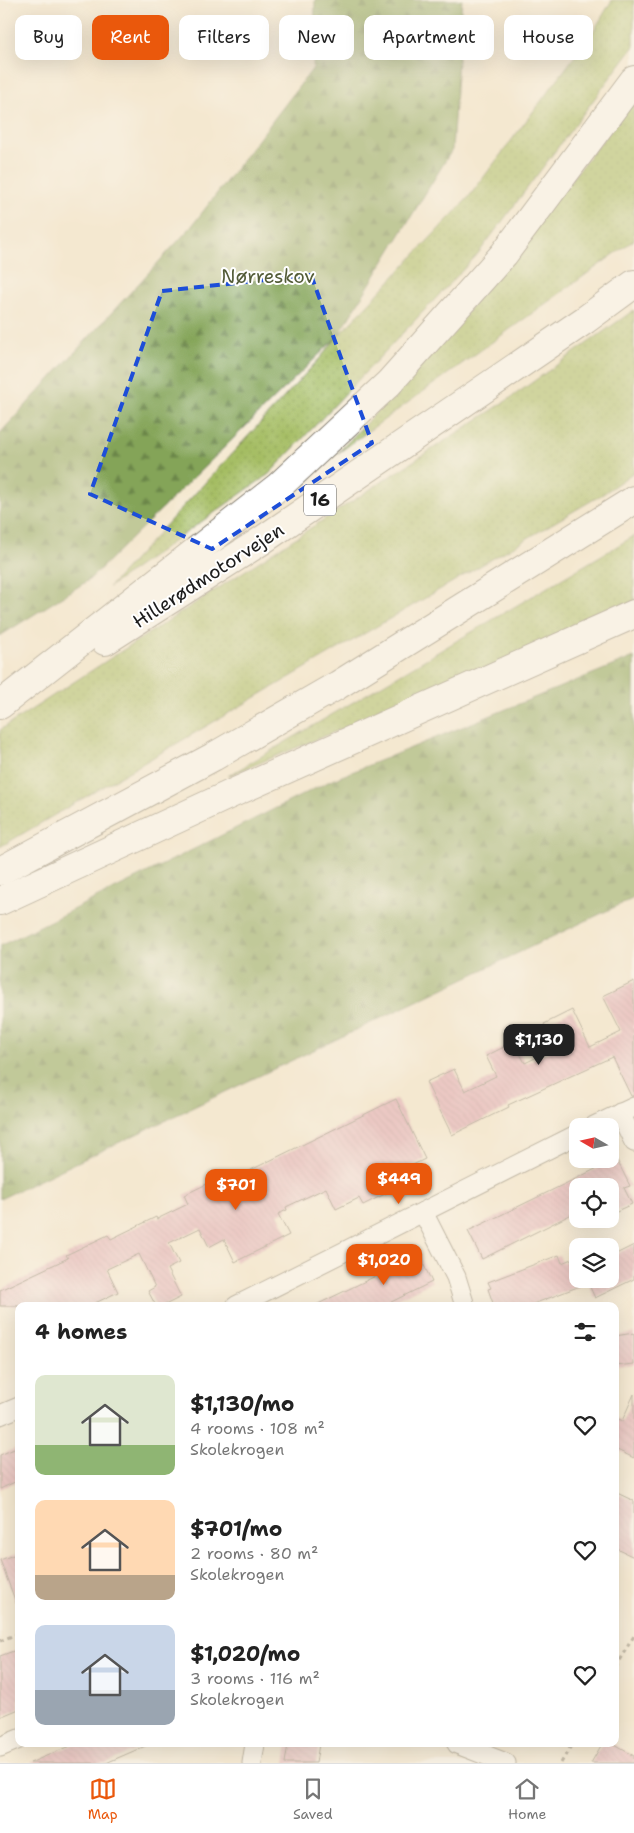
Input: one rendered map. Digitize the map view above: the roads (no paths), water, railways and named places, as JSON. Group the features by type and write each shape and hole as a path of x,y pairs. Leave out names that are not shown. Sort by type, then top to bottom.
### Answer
{"highway":[{"path":"0,706 279,486 388,384 504,254 634,80"},
{"name":"Hillerødmotorvejen","path":"0,706 260,541 585,320 634,284"},
{"path":"0,871 213,757 338,685 634,500"},
{"path":"0,901 233,792 634,614"}],"street":[{"path":"610,1118 627,1110 634,1142"},
{"path":"249,1302 569,1139"},
{"path":"423,1212 456,1277 463,1302"},
{"path":"0,1415 15,1409"},
{"path":"0,1747 15,1740"},
{"path":"252,1763 255,1747"},
{"path":"465,1747 506,1763"}],"park label":[{"name":"Nørreskov","path":"268,276"}]}
